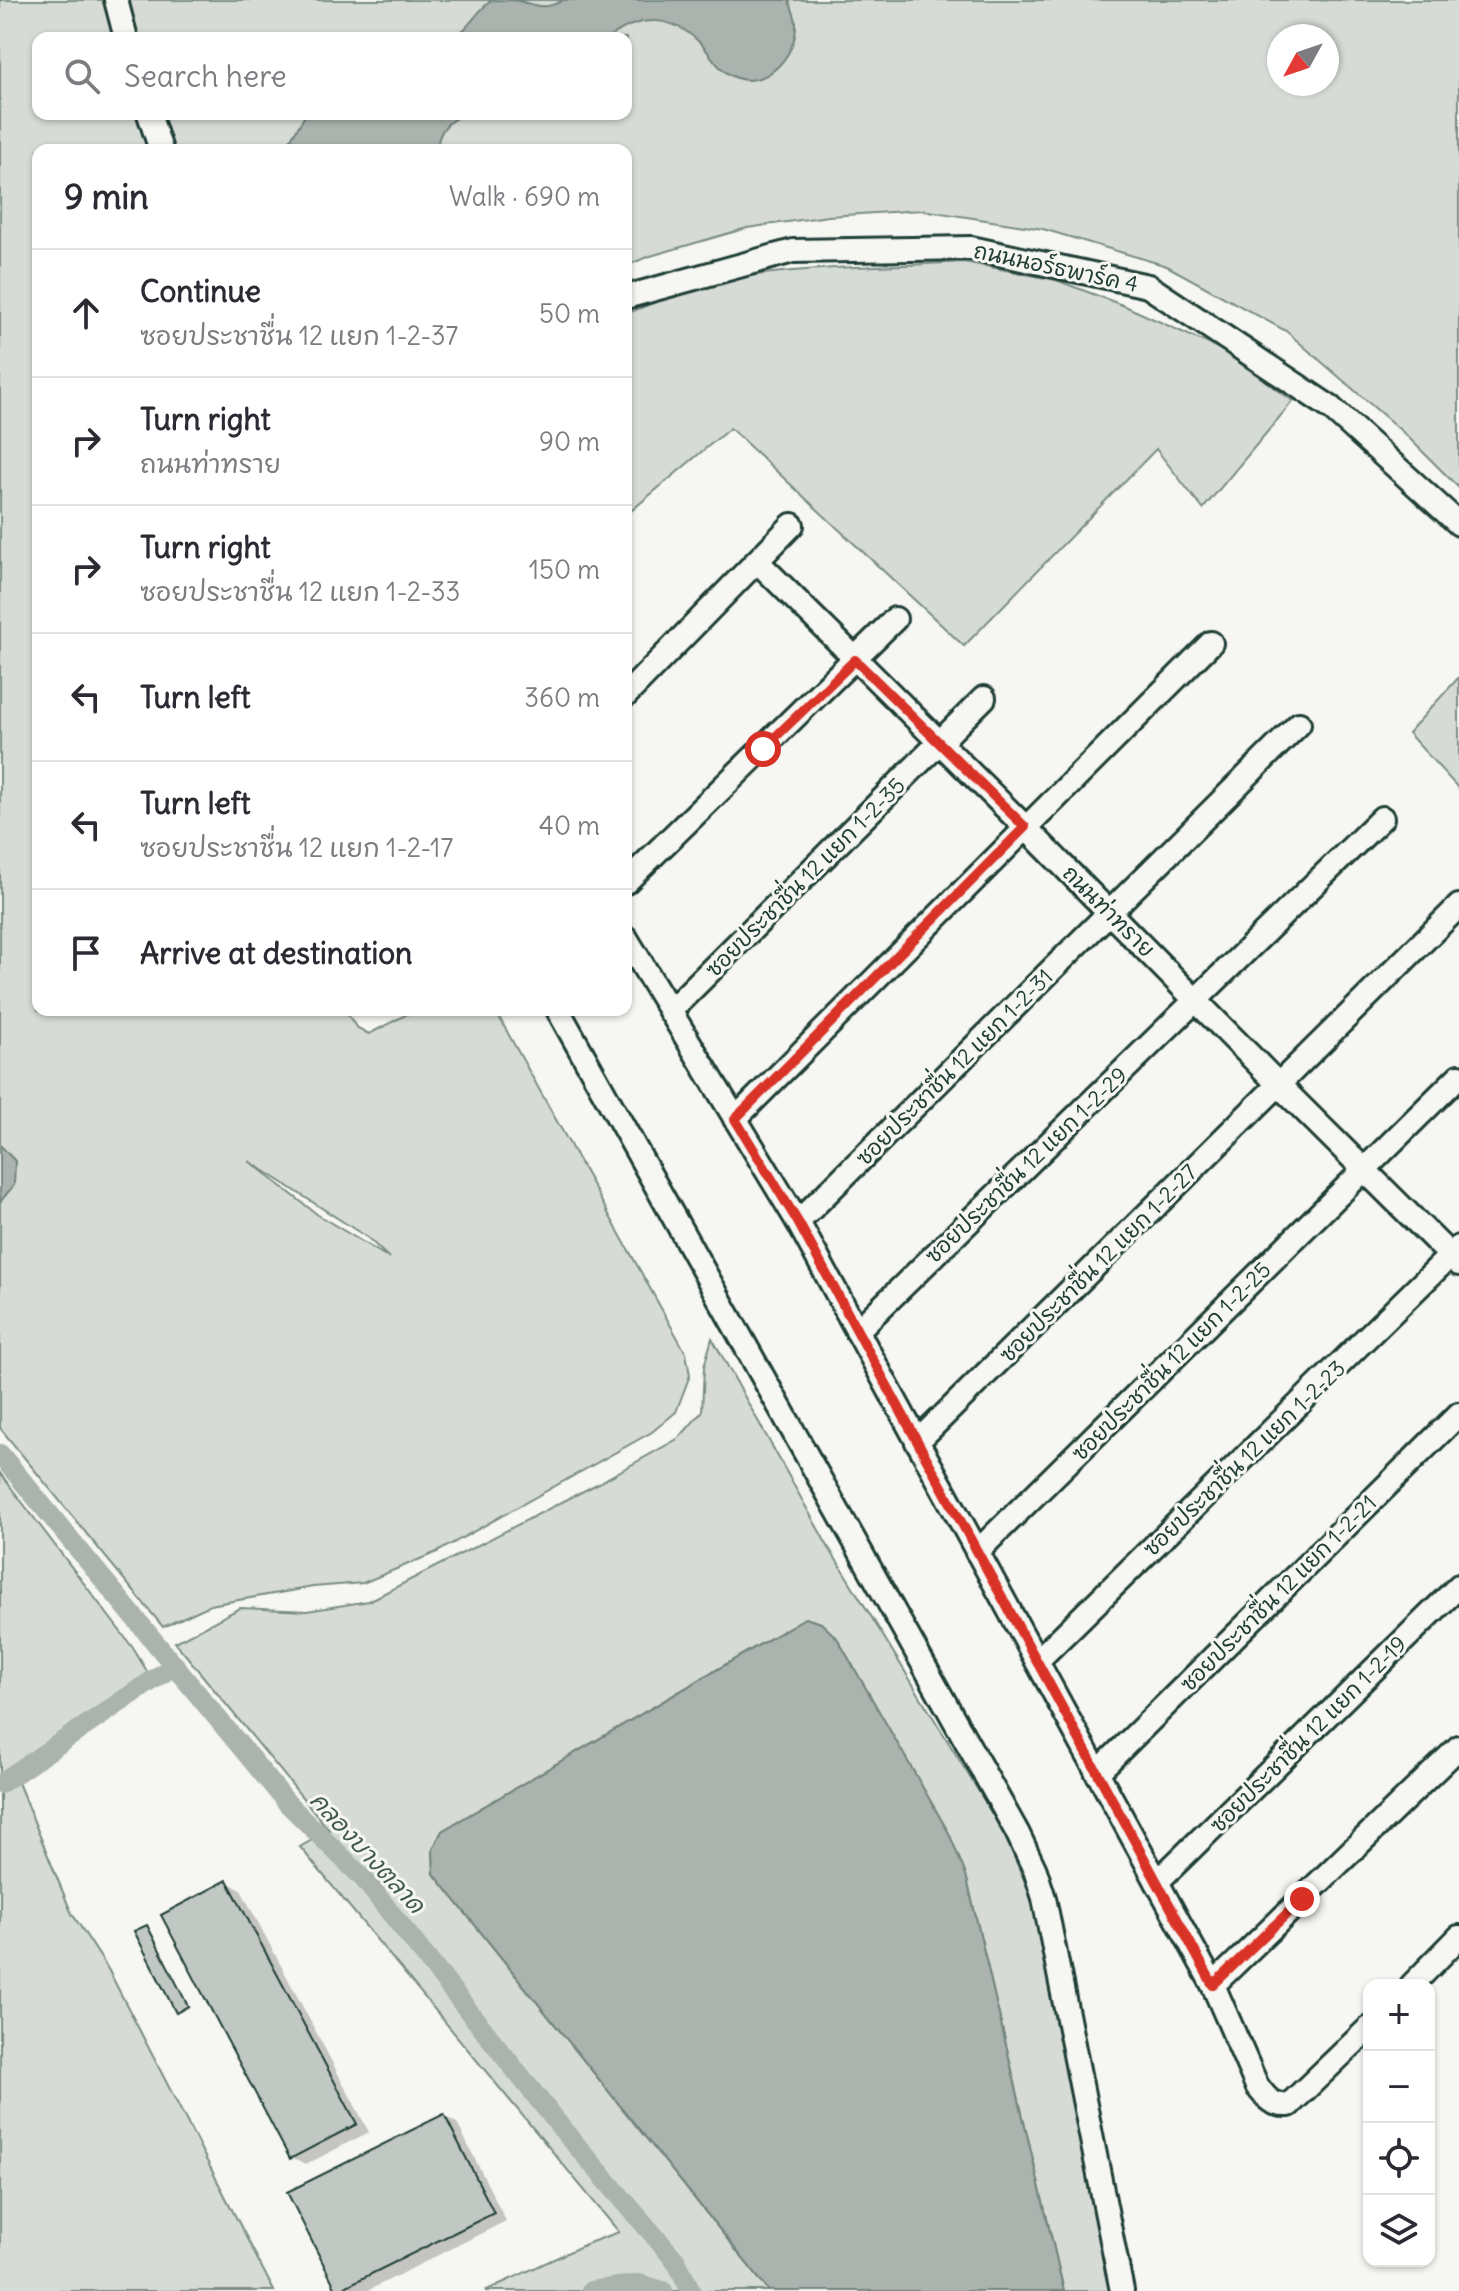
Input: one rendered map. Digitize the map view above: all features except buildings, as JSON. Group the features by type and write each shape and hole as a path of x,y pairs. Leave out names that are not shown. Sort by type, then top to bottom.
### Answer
{"street":[{"path":"116,0 124,32"},
{"path":"151,120 159,144"},
{"name":"ถนนนอร์ธพาร์ค 4","path":"632,295 793,251 971,248 1148,286 1331,408 1459,524"},
{"path":"632,689 792,525"},
{"name":"ถนนท่าทราย","path":"757,561 1278,1084 1456,1255"},
{"path":"632,876 895,619"},
{"path":"735,1119 1211,643"},
{"name":"ซอยประชาชื่น 12 แยก 1-2-35","path":"670,1011 984,698"},
{"name":"ซอยประชาชื่น 12 แยก 1-2-31","path":"798,1222 1299,724"},
{"name":"ซอยประชาชื่น 12 แยก 1-2-29","path":"857,1331 1382,818"},
{"name":"ซอยประชาชื่น 12 แยก 1-2-27","path":"917,1442 1459,906"},
{"path":"632,948 798,1222 1213,1985 1257,2086 1276,2105 1289,2105 1363,2034"},
{"path":"561,1016 1009,1818 1035,1870 1044,1898 1122,2291"},
{"name":"ซอยประชาชื่น 12 แยก 1-2-25","path":"977,1552 1459,1076"},
{"name":"ซอยประชาชื่น 12 แยก 1-2-23","path":"1037,1661 1456,1255"},
{"name":"ซอยประชาชื่น 12 แยก 1-2-21","path":"1097,1773 1459,1414"},
{"name":"ซอยประชาชื่น 12 แยก 1-2-19","path":"1157,1882 1459,1586"},
{"path":"1213,1985 1459,1747"},
{"path":"1418,1979 1459,1937"}],"shaded area":[{"path":"0,0 1459,0 1459,488 1406,435 1286,331 1167,266 1043,229 922,210 828,216 747,228 632,263 632,144 32,144 32,1016 349,1016 356,1027 369,1034 404,1016 498,1016 686,1353 690,1375 676,1412 652,1432 437,1552 363,1583 313,1587 210,1605 163,1627 0,1428","holes":["249,1161 368,1238 389,1258 318,1215"]},
{"path":"492,0 541,6 563,0 789,0 796,21 795,36 785,59 767,75 744,80 722,69 687,32 665,22 643,22 618,32 460,32"},
{"path":"302,120 452,120 444,128 438,144 288,144"},
{"path":"964,262 1056,280 1125,306 1222,350 1293,401 1203,509 1156,449 964,646 730,428 632,510 632,312 675,294 725,280 814,269"},
{"path":"1459,677 1459,789 1408,733"},
{"path":"0,1145 15,1161 14,1185 0,1202"},
{"path":"712,1338 826,1543 1003,1831 1034,1903 1110,2291 1064,2291 966,1875 821,1623 805,1618 442,1831 433,1849 434,1874 769,2291 485,2291 619,2232 300,1847 329,1830 175,1642 240,1608 307,1611 369,1601 597,1484 679,1438 702,1412 704,1367"},
{"path":"0,1473 133,1648 148,1673 0,1773"},
{"path":"805,1618 821,1623 837,1638 949,1833 966,1875 1064,2291 769,2291 434,1874 433,1849 442,1831"},
{"path":"17,1780 71,1912 108,1969 274,2291 0,2291 0,1792"}],"waterway":[{"name":"คลองบางตลาด","path":"0,1454 288,1804 363,1878 563,2130 676,2261 691,2291"},
{"path":"0,1784 175,1665"},
{"path":"591,2291 640,2284 663,2291"}],"route":[{"path":"763,749 855,660 1025,827 735,1119 798,1222 1213,1985 1302,1899"}]}
